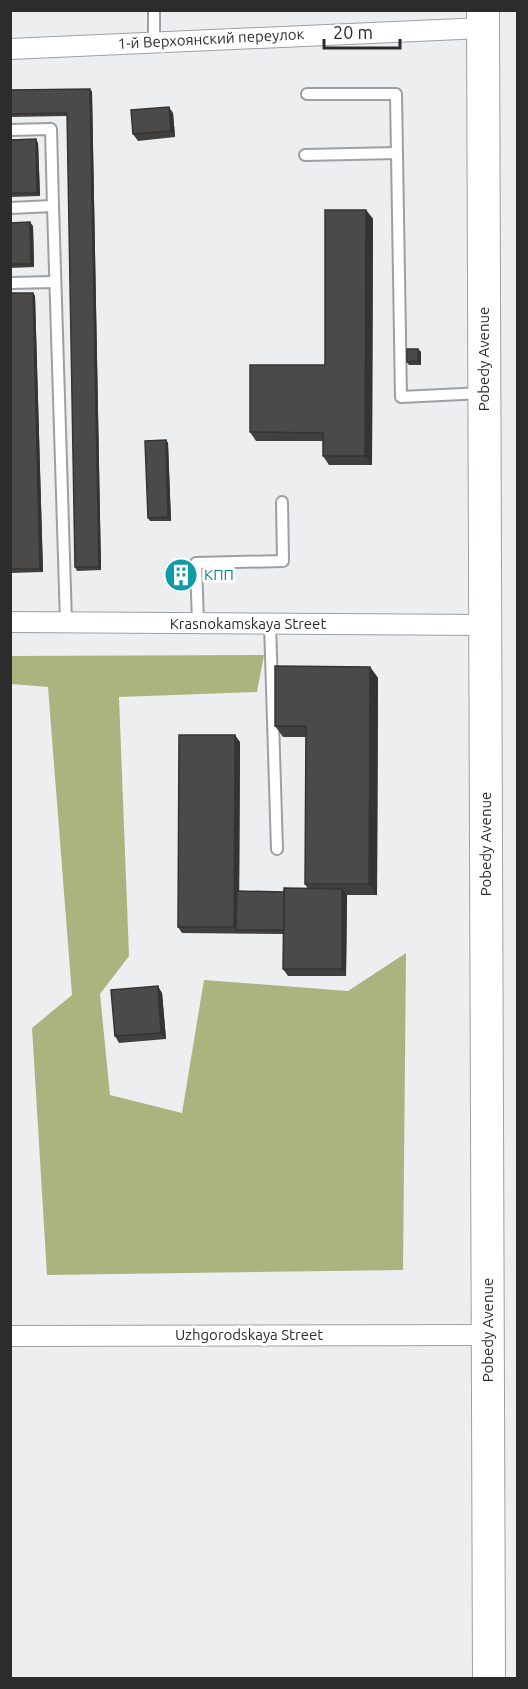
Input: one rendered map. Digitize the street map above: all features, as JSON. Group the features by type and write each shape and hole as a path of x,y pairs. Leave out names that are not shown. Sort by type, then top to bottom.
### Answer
{"main road":[{"name":"Pobedy Avenue","path":"483,19 489,1678"}],"street":[{"name":"1-й Верхоянский переулок","path":"10,49 154,42 483,19"},
{"name":"Krasnokamskaya Street","path":"10,622 485,625"},
{"name":"Uzhgorodskaya Street","path":"10,1336 488,1335"}],"lane":[{"path":"154,10 154,42"},
{"path":"307,94 396,94 401,397 484,393"},
{"path":"10,130 51,129 66,622"},
{"path":"305,155 397,153"},
{"path":"10,208 53,206"},
{"path":"10,284 54,282"},
{"path":"198,623 196,563 283,561 282,502"},
{"path":"270,624 277,849"}],"green space":[{"path":"264,655 257,692 119,697 129,956 100,994 110,1095 182,1113 204,980 348,991 406,953 403,1270 47,1275 32,1028 72,995 48,687 11,684 11,656"}],"building":[{"path":"90,89 99,567 75,567 67,113 10,114 10,90"},
{"path":"169,107 171,131 133,134 131,110"},
{"path":"36,139 37,193 10,193 10,140"},
{"path":"325,210 366,210 365,456 323,456 323,433 250,432 250,365 325,365"},
{"path":"30,222 31,264 10,264 10,223"},
{"path":"10,293 33,293 40,569 10,569"},
{"path":"407,349 418,349 418,361 407,362"},
{"path":"166,440 168,517 148,518 145,441"},
{"path":"170,566 187,566 188,577 171,578"},
{"path":"275,666 370,667 369,884 305,884 306,726 275,726"},
{"path":"179,735 235,735 234,927 178,927"},
{"path":"284,888 342,889 342,969 283,969"},
{"path":"237,891 284,892 284,930 236,930"},
{"path":"158,986 161,1033 115,1036 111,990"}],"place":[{"name":"КПП","path":"181,575"}]}
